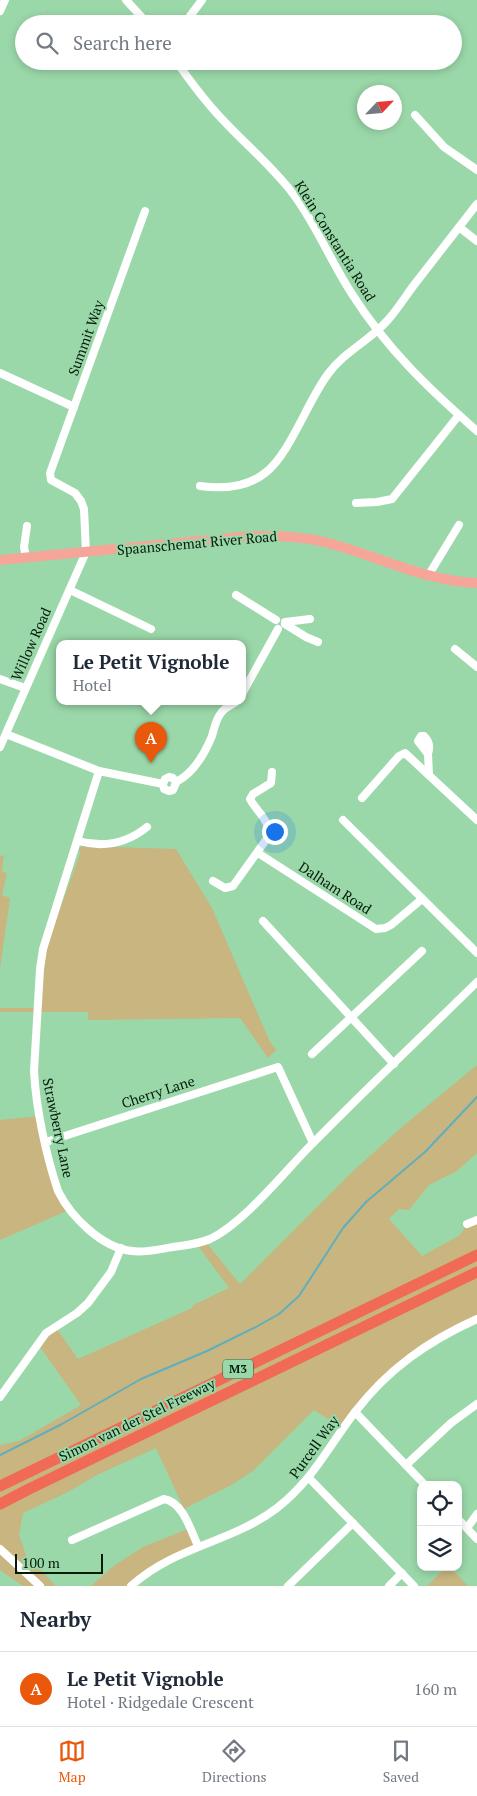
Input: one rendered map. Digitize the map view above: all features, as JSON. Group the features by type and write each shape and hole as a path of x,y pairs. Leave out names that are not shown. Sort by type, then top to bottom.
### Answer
{"highway":[{"name":"Simon van der Stel Freeway","path":"0,1486 477,1254"},
{"name":"Simon van der Stel Freeway","path":"0,1504 477,1272"},
{"path":"386,1317 408,1311 477,1280"}],"main road":[{"name":"Spaanschemat River Road","path":"0,560 252,536 284,536 328,543 428,576 453,581 477,582"}],"street":[{"path":"0,11 5,0"},
{"path":"126,0 140,15"},
{"path":"191,15 202,0"},
{"name":"Klein Constantia Road","path":"183,70 208,103 296,197 352,293 377,330 419,379 477,431"},
{"path":"415,115 444,147 477,170"},
{"path":"200,486 220,488 251,482 271,468 282,454 328,374 344,356 388,320 477,204"},
{"name":"Summit Way","path":"86,552 84,509 81,501 75,493 52,480 50,473 145,211"},
{"path":"459,227 477,241"},
{"path":"0,373 74,408"},
{"path":"356,504 392,499 459,415"},
{"path":"26,526 24,547 26,558"},
{"path":"428,576 459,526"},
{"name":"Willow Road","path":"0,747 86,552"},
{"path":"70,590 151,629"},
{"path":"236,595 276,620 274,626 310,619"},
{"path":"283,625 318,642"},
{"path":"246,687 283,625"},
{"path":"455,649 477,667"},
{"path":"0,680 25,688"},
{"path":"6,734 99,771 163,784 165,779 169,777 178,781 193,767 206,750 222,712 232,705"},
{"path":"362,798 403,754 409,756 477,820"},
{"path":"428,754 429,775"},
{"name":"Strawberry Lane","path":"99,771 46,937 40,969 34,1071 35,1087 58,1191 69,1210 96,1235 121,1248 139,1251 196,1243 211,1238 242,1216 313,1143 477,982"},
{"path":"212,881 225,888 233,886 258,853 269,833 262,816 250,799 254,794 271,783 272,772"},
{"path":"343,820 477,953"},
{"path":"78,841 93,844 118,844 137,836 147,827"},
{"name":"Dalham Road","path":"258,853 376,929 391,925 422,899"},
{"path":"263,921 394,1064"},
{"path":"312,1054 422,951"},
{"name":"Cherry Lane","path":"46,1142 278,1067 313,1143"},
{"path":"467,1224 477,1220"},
{"path":"0,1397 46,1333 77,1313 88,1303 111,1272 121,1248"},
{"name":"Purcell Way","path":"131,1586 162,1563 198,1546 232,1534 257,1522 277,1508 309,1478 355,1412 378,1386 406,1360 440,1337 477,1319"},
{"path":"406,1465 451,1423 477,1404"},
{"path":"355,1412 421,1481"},
{"path":"309,1478 414,1586"},
{"path":"72,1540 164,1499 171,1501 179,1509 198,1546"},
{"path":"467,1528 477,1514"},
{"path":"288,1586 353,1523"},
{"path":"462,1523 477,1538"},
{"path":"0,1550 40,1586"},
{"path":"389,1586 402,1573"}],"shaded area":[{"path":"83,846 176,849 212,908 270,1042 276,1050 268,1058 240,1018 88,1020 88,1012 40,1012 48,942 80,854 79,848"},
{"path":"4,855 2,872 7,873 2,895 10,898 0,969 0,856"},
{"path":"0,1008 37,1008 37,1012 0,1012"},
{"path":"477,1065 477,1153 457,1171 429,1185 409,1210 399,1209 389,1219 422,1256 460,1235 467,1224 477,1220 477,1319 406,1360 343,1429 314,1410 253,1471 233,1484 184,1509 156,1448 97,1475 66,1493 23,1513 19,1535 26,1555 56,1586 23,1586 0,1570 0,1445 19,1441 81,1405 38,1344 55,1326 78,1359 192,1308 193,1305 229,1288 196,1243 205,1241 240,1284 351,1173 403,1126"},
{"path":"40,1116 54,1177 69,1210 0,1240 0,1120"},
{"path":"190,1528 198,1546 131,1586 91,1586 115,1565 143,1547"},
{"path":"442,1571 454,1571 468,1586 427,1586"}],"waterway":[{"path":"0,1455 62,1424 141,1379 207,1351 279,1314 299,1296 343,1228 366,1202 425,1152 477,1097"}],"place":[{"name":"Le Petit Vignoble","path":"151,763"}]}
